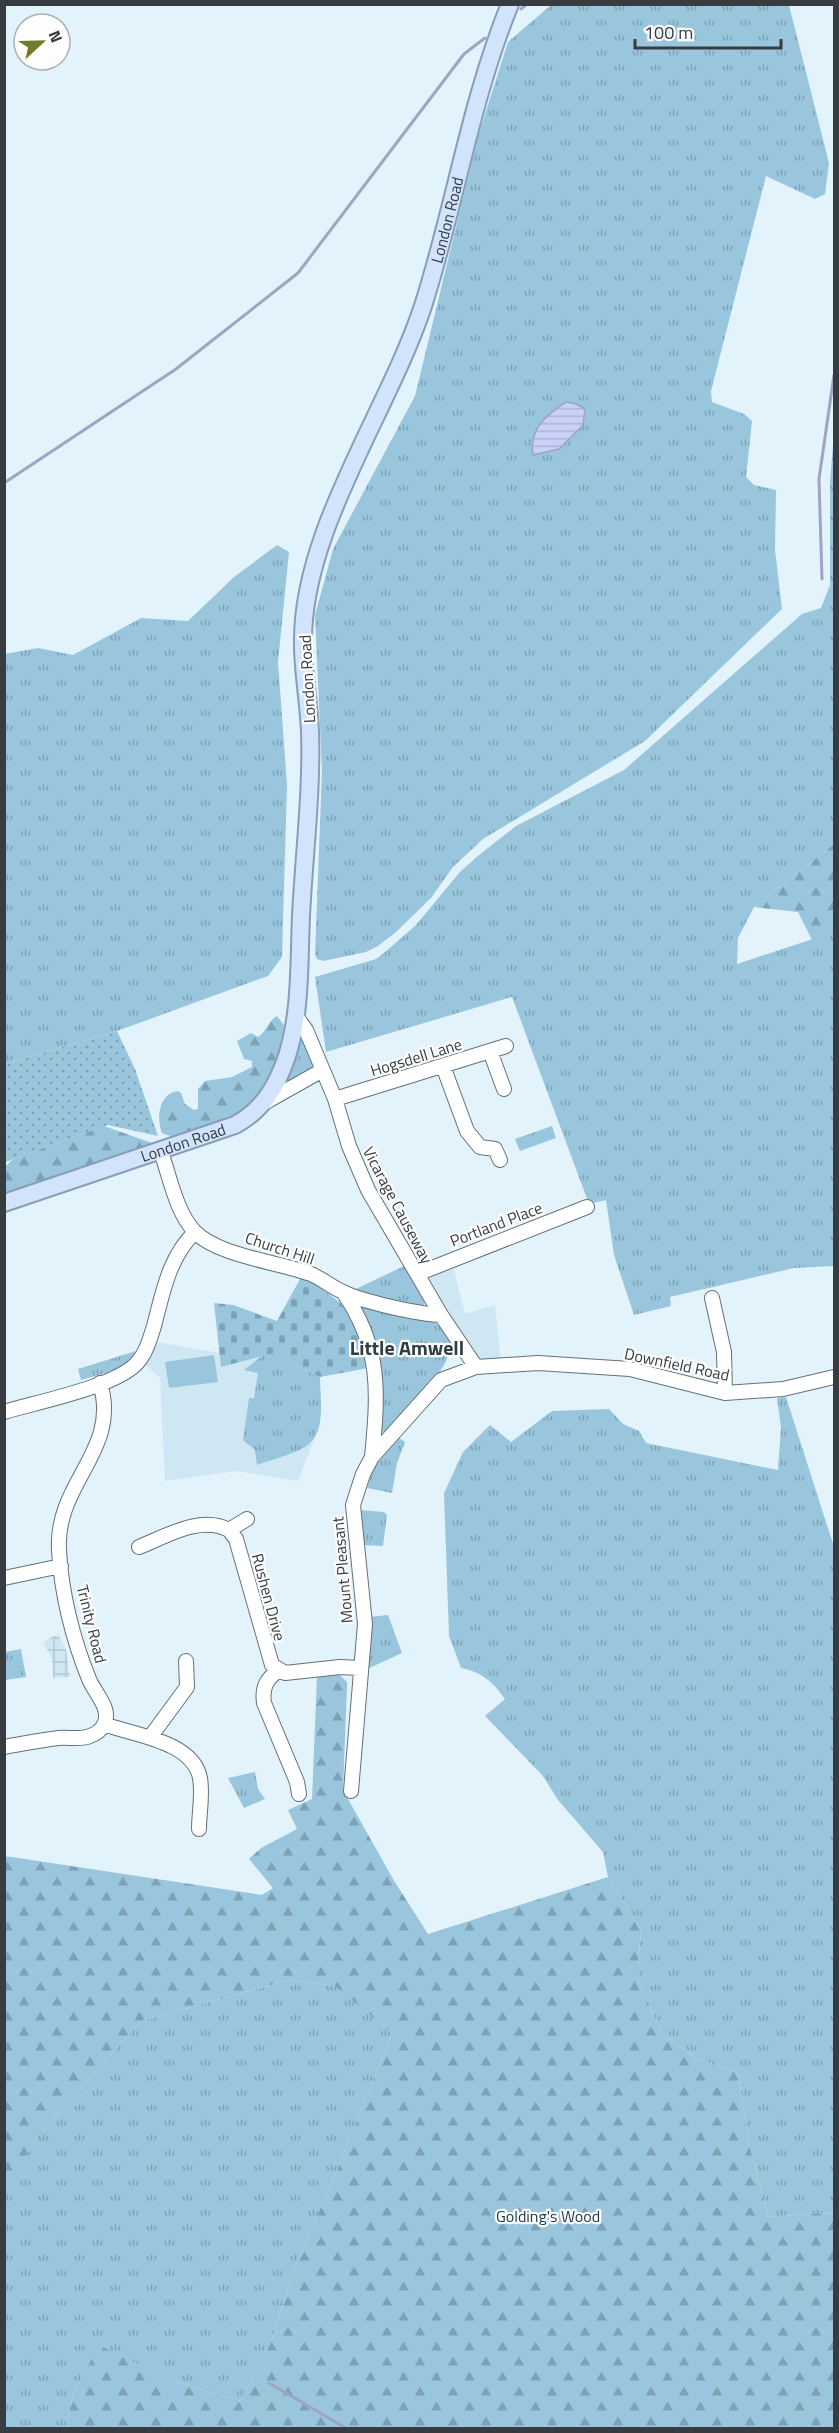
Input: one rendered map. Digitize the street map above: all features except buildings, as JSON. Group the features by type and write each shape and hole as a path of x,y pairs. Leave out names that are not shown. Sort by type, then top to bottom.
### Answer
{"main road":[{"name":"London Road","path":"4,1203 235,1125 264,1102 286,1058 296,1016 309,771 310,731 303,642 306,599 316,559 334,511 423,305 470,124 510,4"}],"street":[{"name":"Vicarage Causeway","path":"296,1016 306,1030 321,1071 335,1099 349,1146 368,1190 457,1342 476,1367"},
{"name":"Hogsdell Lane","path":"335,1099 506,1046"},
{"path":"490,1051 504,1089"},
{"path":"443,1066 467,1131 480,1147 495,1149 500,1160"},
{"path":"264,1102 321,1071"},
{"path":"7,1410 100,1383 125,1372 143,1355 149,1343 173,1261 195,1232 183,1211 160,1152"},
{"name":"Portland Place","path":"417,1274 588,1207"},
{"name":"Church Hill","path":"195,1232 222,1247 311,1275 343,1292 367,1300 441,1315"},
{"name":"Mount Pleasant","path":"343,1292 357,1314 374,1362 378,1384 372,1457"},
{"path":"712,1298 724,1353 725,1393"},
{"path":"455,1373 457,1342"},
{"name":"Downfield Road","path":"455,1373 476,1367 561,1364 630,1369 725,1393 783,1389 834,1377"},
{"name":"Mount Pleasant","path":"351,1791 365,1624 352,1512 363,1474 372,1457 434,1386 455,1373"},
{"name":"Trinity Road","path":"100,1383 106,1406 104,1429 94,1453 72,1489 64,1510 59,1538 61,1566 76,1638 90,1682 105,1709 104,1724"},
{"path":"139,1547 204,1523 229,1530 237,1522 247,1520"},
{"name":"Rushen Drive","path":"229,1530 236,1539 268,1659 278,1671"},
{"path":"4,1578 61,1566"},
{"path":"151,1736 187,1687 186,1661"},
{"path":"299,1794 297,1782 264,1703 262,1695 267,1680 278,1671 291,1673 340,1667 360,1668"},
{"path":"4,1748 53,1739 84,1738 97,1732 104,1724 151,1736 183,1754 196,1766 201,1783 199,1829"}],"shaded area":[{"path":"566,402 585,409 583,425 559,449 533,455 532,446 536,430 546,417"},
{"path":"452,1262 465,1314 495,1305 501,1362 484,1363 477,1359 425,1275"},
{"path":"156,1342 220,1353 221,1367 285,1350 291,1364 320,1377 320,1424 298,1481 236,1471 165,1481 160,1378 146,1365"},
{"path":"58,1634 66,1650 70,1677 53,1678 52,1659 43,1642"}],"green space":[{"path":"551,5 789,5 829,163 825,194 815,199 766,176 711,391 712,402 744,414 752,421 746,477 754,485 776,490 775,550 782,609 645,741 483,839 453,867 431,898 378,946 366,952 323,961 317,959 315,954 322,770 315,615 333,549 415,396 478,136 508,42"},
{"path":"834,432 834,844 754,907 738,938 737,964 834,932 834,1266 794,1268 670,1297 671,1306 634,1315 614,1255 606,1200 589,1204 512,997 326,1052 315,977 376,959 415,926 460,872 479,855 516,826 624,770 802,614 821,608 830,585 830,481"},
{"path":"277,545 289,552 278,662 287,784 282,957 268,976 117,1031 5,1064 5,654 38,648 73,655 141,618 188,621 234,577"},
{"path":"834,844 834,932 812,940 798,912 754,907"},
{"path":"277,1016 286,1028 279,1054 269,1077 246,1108 232,1118 212,1123 180,1136 162,1133 159,1114 167,1096 178,1091 185,1104 194,1110 198,1109 198,1089 205,1081 232,1077 252,1067 252,1061 244,1059 237,1041 251,1033 258,1037"},
{"path":"117,1031 135,1069 158,1136 108,1125 5,1162 5,1064"},
{"path":"299,1031 316,1068 283,1088"},
{"path":"104,1126 155,1144 146,1153 30,1185 23,1191 18,1189 5,1198 5,1167 13,1159"},
{"path":"552,1126 556,1138 520,1151 515,1139"},
{"path":"406,1265 426,1300 423,1306 360,1293 356,1289"},
{"path":"300,1279 306,1279 322,1289 350,1314 368,1368 320,1377 291,1364 285,1350 221,1367 214,1303 233,1305 277,1321"},
{"path":"358,1302 418,1315 440,1326 448,1335 449,1355 444,1365 387,1433 381,1431 379,1424"},
{"path":"285,1350 291,1364 320,1377 321,1415 317,1434 305,1447 257,1465 255,1450 243,1440 249,1398 254,1398 258,1373 244,1370 264,1354"},
{"path":"136,1351 126,1363 119,1367 81,1380 78,1369"},
{"path":"214,1355 218,1382 169,1388 165,1362"},
{"path":"786,1397 834,1547 834,2212 768,2217 749,2144 738,2073 697,2059 662,2033 637,1978 641,1930 608,1877 603,1852 558,1800 543,1776 485,1716 505,1699 501,1693 481,1675 461,1668 449,1636 444,1493 463,1452 490,1425 511,1442 552,1411 609,1409 623,1424 639,1431 646,1443 778,1470 781,1427 777,1398"},
{"path":"399,1438 405,1442 397,1463 392,1493 367,1488 374,1467"},
{"path":"359,1510 384,1512 387,1515 383,1546 362,1545"},
{"path":"388,1615 402,1653 365,1670 370,1617"},
{"path":"21,1649 26,1677 5,1680 5,1652"},
{"name":"Golding's Wood","path":"339,1674 347,1682 343,1790 393,1879 428,1934 608,1877 641,1930 637,1978 662,2033 697,2059 738,2073 749,2144 768,2217 834,2212 834,2428 65,2428 74,2392 99,2345 171,2381 241,2401 272,2340 294,2269 392,2033 335,1986 289,1980 141,2021 37,2137 5,2196 5,1856 262,1895 273,1888 249,1859 261,1848 297,1829 288,1810 312,1799 317,1675"},
{"path":"255,1772 258,1789 265,1799 244,1808 228,1778"},
{"path":"289,1980 336,1986 392,2033 294,2269 272,2340 241,2401 171,2381 99,2346 74,2392 65,2428 5,2428 4,2196 37,2137 141,2021"}],"waterway":[{"path":"521,9 527,4"},
{"path":"4,483 176,369 298,273 464,54 485,38"},
{"path":"822,579 819,479 834,375"},
{"path":"269,2383 346,2428"}],"district":[{"name":"Little Amwell","path":"407,1348"}]}
